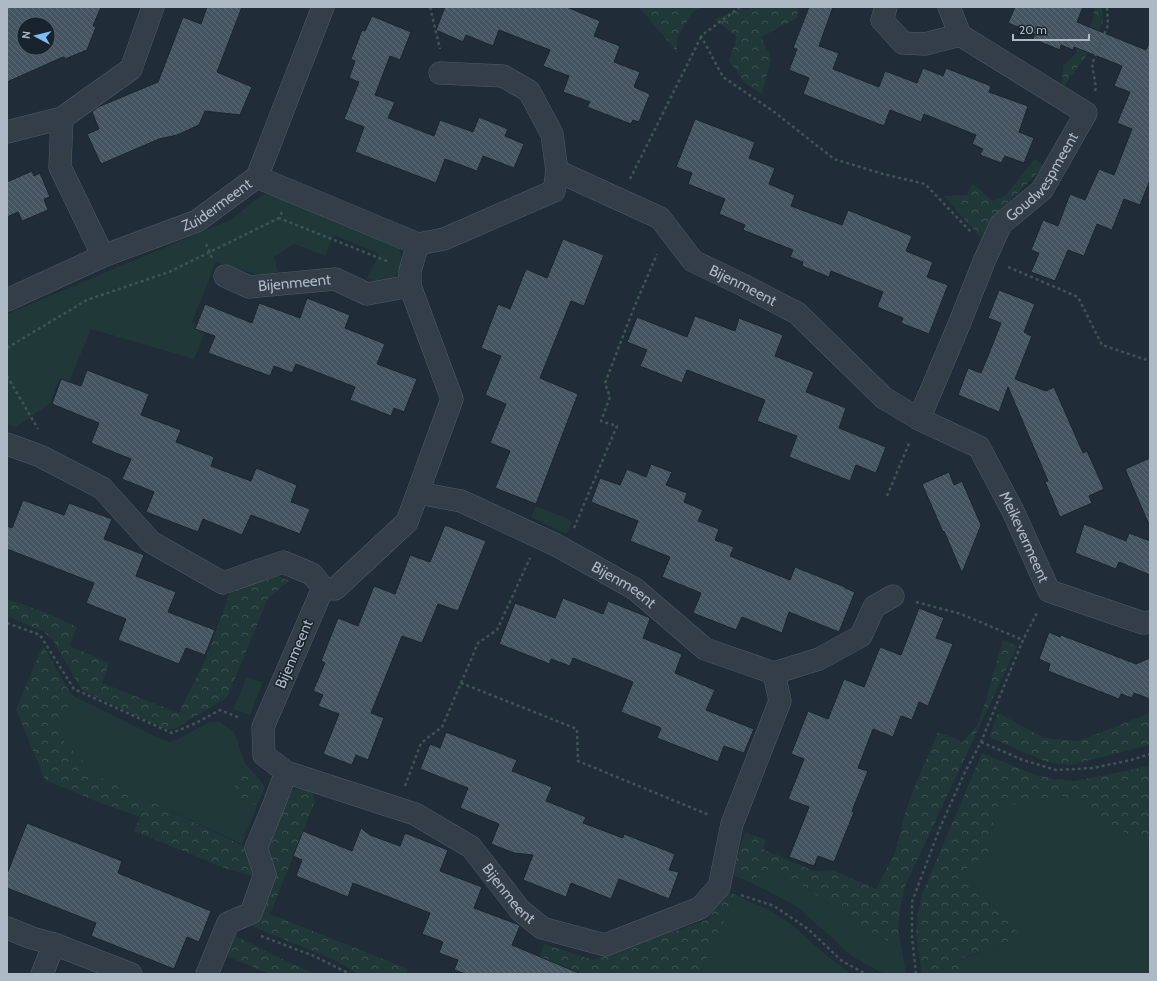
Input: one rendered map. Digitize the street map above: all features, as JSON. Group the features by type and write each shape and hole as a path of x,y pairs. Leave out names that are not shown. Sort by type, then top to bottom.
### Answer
{"street":[{"path":"7,132 62,118 131,69 154,7"},
{"name":"Zuidermeent","path":"7,300 102,256 197,221 257,177 324,7"},
{"path":"886,7 882,20 903,43 925,44 960,35 949,7"},
{"name":"Goudwespmeent","path":"919,419 1001,224 1042,190 1086,113 960,35"},
{"path":"257,177 418,244 444,240 554,191 556,171 552,134 528,91 503,76 440,73"},
{"path":"62,118 60,167 102,256"},
{"name":"Bijenmeent","path":"556,171 660,218 693,261 744,285 797,313 884,398 919,419"},
{"path":"7,444 40,456 102,488 151,542 222,583 283,562 312,574 323,588 335,590 407,522 452,399 410,278 418,244"},
{"name":"Bijenmeent","path":"225,276 249,287 335,279 367,294 410,278"},
{"name":"Meikevermeent","path":"919,419 978,447 1013,511 1049,591 1143,623 1150,622"},
{"name":"Bijenmeent","path":"418,493 461,501 565,550 635,589 705,649 774,673"},
{"name":"Bijenmeent","path":"323,588 263,727 264,755 286,772 415,814 471,846 520,910 542,928 605,944 700,908 719,887"},
{"path":"719,887 732,824 780,701 774,673 820,659 861,636 874,607 893,596"},
{"path":"206,974 228,923 251,913 265,874 256,848 286,772"},
{"path":"7,928 32,938 54,944 131,974"},
{"path":"42,974 54,944"}],"path":[{"path":"430,7 440,48 440,73"},
{"path":"619,199 701,36 740,7"},
{"path":"1086,113 1096,88 1092,64 1108,24 1107,7"},
{"path":"701,36 723,77 773,111 834,158 883,174 925,184 989,251 1011,268 1078,297 1102,345 1150,360"},
{"path":"7,348 87,300 169,272 279,218 292,192"},
{"path":"279,218 410,278"},
{"path":"197,221 213,261 225,276"},
{"path":"565,550 616,426 602,421 610,397 605,383 633,310 668,228"},
{"path":"7,376 39,430 40,456"},
{"path":"887,496 919,419"},
{"path":"397,807 421,743 442,727 478,643 497,630 540,538"},
{"path":"916,974 912,937 912,902 939,830 980,742 1023,640 1049,591"},
{"path":"893,596 961,614 1023,640"},
{"path":"7,623 40,635 74,689 172,733 196,723 220,710 263,727"},
{"path":"461,683 577,729 578,761 732,824"},
{"path":"980,742 1023,760 1056,770 1093,768 1131,760 1150,754"},
{"path":"719,887 774,906 808,929 842,961 866,974"},
{"path":"228,923 314,956 350,974"}],"green space":[{"path":"639,7 705,7 693,11 677,39 677,52"},
{"path":"750,7 798,7 797,18 761,37 771,58 762,94 745,83 729,61 737,37 715,19 739,9 749,10"},
{"path":"1094,7 1102,7 1103,22 1090,50 1062,89 1063,65 1075,55 1093,20"},
{"path":"1035,159 1044,166 1001,210 981,238 944,196 967,195 972,183 993,201 1006,195"},
{"path":"265,194 284,197 397,242 403,262 398,274 387,284 367,278 379,254 334,235 325,256 294,244 274,257 278,271 270,275 255,274 216,262 192,322 207,328 194,359 91,329 69,382 60,378 50,403 16,427 7,425 7,314 232,219"},
{"path":"536,506 573,521 566,534 531,517"},
{"path":"272,576 279,576 289,581 268,598 227,698 174,729 166,729 86,692 80,687 53,640 44,632 7,616 7,599 42,611 77,627 70,646 109,663 102,683 179,713 205,660 230,593"},
{"path":"1003,640 1017,646 906,884 901,903 898,929 901,944 888,941 873,933 800,884 775,875 758,875 753,884 734,875 737,857 745,833 766,839 763,849 814,871 833,870 876,889 895,853 906,810 938,732 963,742 977,725 985,703"},
{"path":"43,645 73,696 57,728 59,736 97,776 248,848 256,877 227,869 134,831 140,817 93,800 45,780 16,710"},
{"path":"247,677 263,682 250,715 233,709"},
{"path":"73,696 168,742 174,741 210,722 220,722 233,731 237,738 245,764 235,777 248,805 258,803 242,844 96,776 59,736 57,728"},
{"path":"998,713 1044,738 1079,741 1150,713 1150,745 1070,765 1047,762 989,737"},
{"path":"982,753 1033,774 1054,779 1075,781 1150,765 1150,844 1128,834 1064,796 994,808 991,851 961,872 1022,937 957,960 979,974 922,974 916,935 917,917 922,894"},
{"path":"245,764 265,787 258,803 255,804 244,804 239,798 234,785 235,777"},
{"path":"307,788 312,792 315,801 270,914 408,969 406,974 358,974 335,960 251,926 274,871 265,845 289,792 296,789"},
{"path":"1064,796 1128,834 1150,844 1150,974 979,974 956,961 1022,937 961,872 991,851 994,808"},
{"path":"757,875 775,875 800,884 873,933 888,941 901,944 906,974 884,974 853,957 796,906 753,884"},
{"path":"723,890 736,895 700,974 532,974 544,944 593,960 709,919"},
{"path":"736,895 769,910 791,924 826,955 851,974 700,974"},
{"path":"235,936 314,974 270,974 223,955 230,940"}],"building":[{"path":"7,7 101,7 93,26 96,27 87,50 65,59 63,57 7,82"},
{"path":"207,7 242,7 217,72 252,87 240,115 205,111 199,125 177,135 159,139 101,164 87,134 99,129 92,112 98,107 158,82 183,17 201,24"},
{"path":"445,7 567,7 600,21 594,36 620,46 614,62 640,72 634,87 650,94 639,122 633,120 631,124 587,107 590,102 563,92 569,76 543,66 550,50 499,30 493,46 466,35 463,42 436,30"},
{"path":"809,7 833,7 819,46 839,53 833,69 879,87 885,71 917,83 923,68 943,76 946,68 991,86 989,92 1028,106 1019,132 1034,138 1024,163 1005,156 1001,163 980,155 983,149 972,144 976,135 924,114 921,122 890,110 884,126 803,94 809,78 789,70 797,49 793,48"},
{"path":"1015,7 1083,7 1077,22 1146,50 1149,43 1150,44 1150,180 1140,205 1124,199 1112,230 1097,224 1084,256 1068,250 1055,281 1031,272 1039,253 1031,250 1043,220 1058,226 1070,194 1085,200 1099,169 1114,175 1132,129 1117,123 1130,92 1114,86 1122,66 1074,47 1073,50 1061,45 1060,50 1033,39 1035,34 1008,23"},
{"path":"372,16 411,32 400,60 390,56 375,95 395,102 388,118 434,136 440,120 473,132 479,117 508,129 505,136 524,144 514,168 483,156 477,171 445,159 436,183 355,152 364,127 344,119 359,82 349,78 355,61 351,59 362,30 365,31"},
{"path":"695,119 755,142 749,158 775,168 769,184 795,195 791,206 842,225 848,210 912,236 906,251 933,262 927,277 948,285 929,334 901,323 903,318 877,307 883,292 831,271 829,277 802,266 803,262 790,257 793,250 743,230 745,225 719,214 725,199 688,184 692,173 676,167"},
{"path":"32,171 34,176 40,173 50,197 44,199 48,210 22,221 18,212 7,217 7,182"},
{"path":"563,239 604,255 584,306 571,301 540,378 578,394 536,504 495,488 510,451 490,443 506,404 485,395 501,356 481,348 498,304 510,309 526,269 547,278"},
{"path":"999,290 1035,304 1024,332 1032,336 1015,379 1046,391 1054,387 1083,453 1087,451 1104,489 1089,496 1092,503 1060,517 1045,482 1048,481 1008,387 999,412 958,395 968,368 981,373 1001,323 988,318"},
{"path":"307,298 350,315 345,328 385,344 377,364 417,379 404,412 394,408 391,416 350,400 355,387 296,364 292,373 274,366 270,376 208,353 215,336 195,329 205,304 252,323 259,303 300,318"},
{"path":"695,316 735,331 739,318 783,335 775,356 814,372 806,392 846,408 839,428 886,447 876,473 856,465 850,481 789,457 797,436 757,421 765,400 687,370 682,383 640,366 647,350 627,342 637,317 687,337"},
{"path":"87,370 149,394 141,415 181,430 176,442 214,457 211,466 251,481 256,468 297,485 291,502 310,509 300,534 251,515 242,535 203,519 198,532 146,512 154,492 122,479 131,459 91,443 99,423 52,404 61,379 81,386"},
{"path":"1150,458 1150,527 1125,469"},
{"path":"651,464 672,472 666,485 687,493 684,502 703,510 698,521 719,529 715,540 734,547 730,556 790,580 795,567 855,592 839,632 789,612 782,633 742,617 736,630 693,613 701,593 662,577 670,557 630,541 638,521 591,502 600,478 620,485 627,469 646,477"},
{"path":"949,472 954,485 962,481 981,525 962,573 922,484"},
{"path":"23,500 64,515 69,503 112,519 104,539 144,555 136,576 176,592 168,612 215,630 205,655 186,648 179,664 118,640 126,619 86,603 94,583 7,549 7,526 12,528"},
{"path":"1084,524 1126,541 1129,533 1150,541 1150,575 1119,562 1116,569 1075,553"},
{"path":"445,525 486,541 458,611 438,604 422,643 402,636 371,713 384,718 368,760 356,755 352,765 323,754 339,714 318,706 323,695 313,691 325,663 321,661 338,618 358,626 374,586 395,594 410,555 430,562"},
{"path":"563,598 603,614 608,601 648,617 650,619 643,638 682,654 675,673 715,690 706,710 754,729 744,753 724,746 718,762 657,738 661,728 621,712 633,682 573,658 570,666 551,659 550,664 499,644 515,603 555,618"},
{"path":"919,608 944,618 936,638 953,644 928,706 919,702 912,720 901,716 893,737 873,729 858,768 868,771 852,811 854,812 834,862 818,856 814,866 789,857 809,807 788,799 804,759 791,754 808,711 828,719 844,679 864,687 880,647 901,655"},
{"path":"1049,632 1060,637 1061,635 1136,664 1150,658 1150,699 1134,693 1132,698 1121,694 1119,699 1048,671 1050,664 1039,659"},
{"path":"446,732 517,760 512,771 552,787 546,801 586,817 583,823 623,838 624,834 675,854 669,870 679,872 669,899 619,879 611,899 571,883 566,897 523,880 533,855 514,853 491,844 499,824 460,808 468,788 420,769 430,744 440,748"},
{"path":"27,823 122,861 118,873 211,911 199,942 187,937 174,969 91,936 96,923 7,888 7,874"},
{"path":"361,828 370,835 400,846 405,833 448,850 440,871 482,887 474,908 520,926 512,945 581,974 466,974 454,970 458,960 439,953 443,942 422,934 430,913 353,883 348,897 296,876 302,860 293,856 303,831 352,851"}]}
